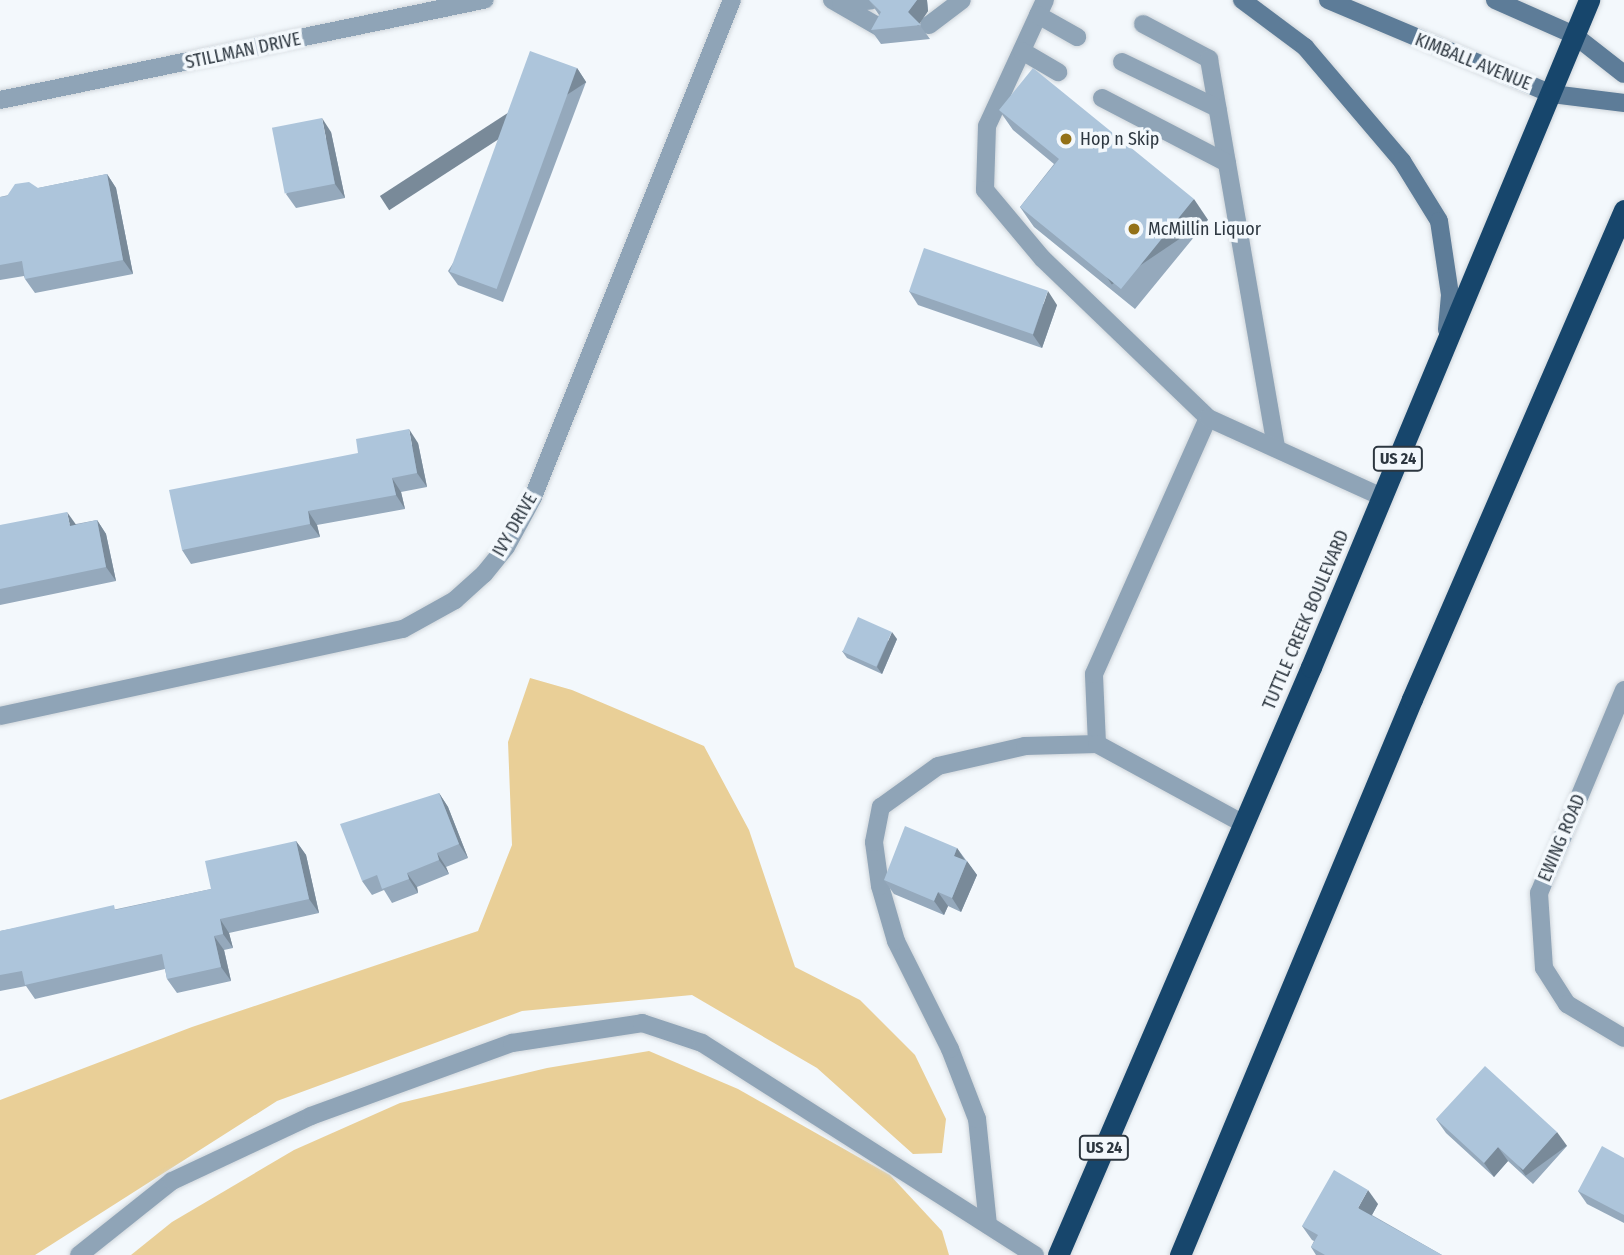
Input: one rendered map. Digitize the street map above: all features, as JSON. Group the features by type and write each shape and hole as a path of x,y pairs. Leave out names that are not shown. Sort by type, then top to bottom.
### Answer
{"highway":[{"name":"TUTTLE CREEK BOULEVARD","path":"1058,1255 1244,824 1552,94 1589,0"},
{"path":"1180,1255 1412,699 1624,210"}],"main road":[{"path":"1242,0 1306,47 1338,82 1402,161 1438,221 1450,295 1445,346"},
{"name":"KIMBALL AVENUE","path":"1328,0 1552,94 1624,103"},
{"path":"1495,0 1574,35 1624,74"}],"street":[{"name":"STILLMAN DRIVE","path":"0,100 485,0"},
{"name":"IVY DRIVE","path":"0,716 403,629 455,600 484,574 506,547 533,497 732,0"},
{"path":"837,2 872,0"},
{"path":"929,25 962,0"},
{"path":"837,2 880,27"},
{"path":"1077,37 1042,8 987,126 985,190 1043,260 1208,418 1382,496"},
{"path":"1143,24 1209,59 1276,448"},
{"path":"1022,51 1058,72"},
{"path":"1122,62 1217,108"},
{"path":"1102,98 1227,163"},
{"path":"1097,744 1094,674 1208,418"},
{"name":"EWING ROAD","path":"1624,690 1539,893 1544,968 1567,1004 1624,1038"},
{"path":"988,1225 977,1119 950,1049 896,941 880,886 874,842 881,807 938,766 1025,746 1097,744 1244,824"},
{"path":"79,1255 172,1181 312,1116 512,1043 642,1023 702,1043 1035,1255"}],"shaded area":[{"path":"530,678 572,690 704,746 749,830 795,967 860,1000 915,1055 946,1119 942,1153 913,1154 817,1068 692,995 522,1011 277,1101 35,1255 0,1255 0,1100 192,1027 478,931 512,845 508,742"},
{"path":"649,1051 738,1089 890,1175 942,1231 949,1255 131,1255 172,1222 294,1150 400,1103 547,1068"}],"building":[{"path":"869,0 917,0 908,12 921,25 871,30 881,12"},
{"path":"530,51 577,68 497,289 450,272"},
{"path":"1033,68 1194,199 1121,289 1020,207 1059,159 999,110"},
{"path":"322,118 335,184 285,194 272,128"},
{"path":"107,174 123,260 25,279 22,261 0,265 0,197 7,196 15,184 29,182 38,188"},
{"path":"924,248 1048,291 1033,334 909,291"},
{"path":"409,429 417,473 392,478 396,495 308,511 310,524 182,550 169,490 358,453 356,439"},
{"path":"67,512 70,526 97,520 106,567 0,589 0,525"},
{"path":"858,617 892,632 876,667 843,652"},
{"path":"439,793 459,844 437,853 439,860 407,873 409,879 382,889 377,875 362,881 340,824"},
{"path":"905,826 957,848 954,856 967,861 952,898 938,892 934,901 884,880"},
{"path":"296,841 309,899 220,919 223,934 214,936 221,967 167,979 162,954 25,985 22,971 0,975 0,931 114,905 115,910 211,889 205,861"},
{"path":"1485,1066 1557,1132 1523,1170 1498,1147 1484,1163 1436,1119"},
{"path":"1602,1146 1624,1158 1624,1215 1578,1191"},
{"path":"1334,1170 1368,1190 1358,1208 1442,1255 1325,1255 1311,1247 1318,1235 1302,1226"}],"place":[{"name":"Hop n Skip","path":"1066,139"},
{"name":"McMillin Liquor","path":"1134,229"}]}
